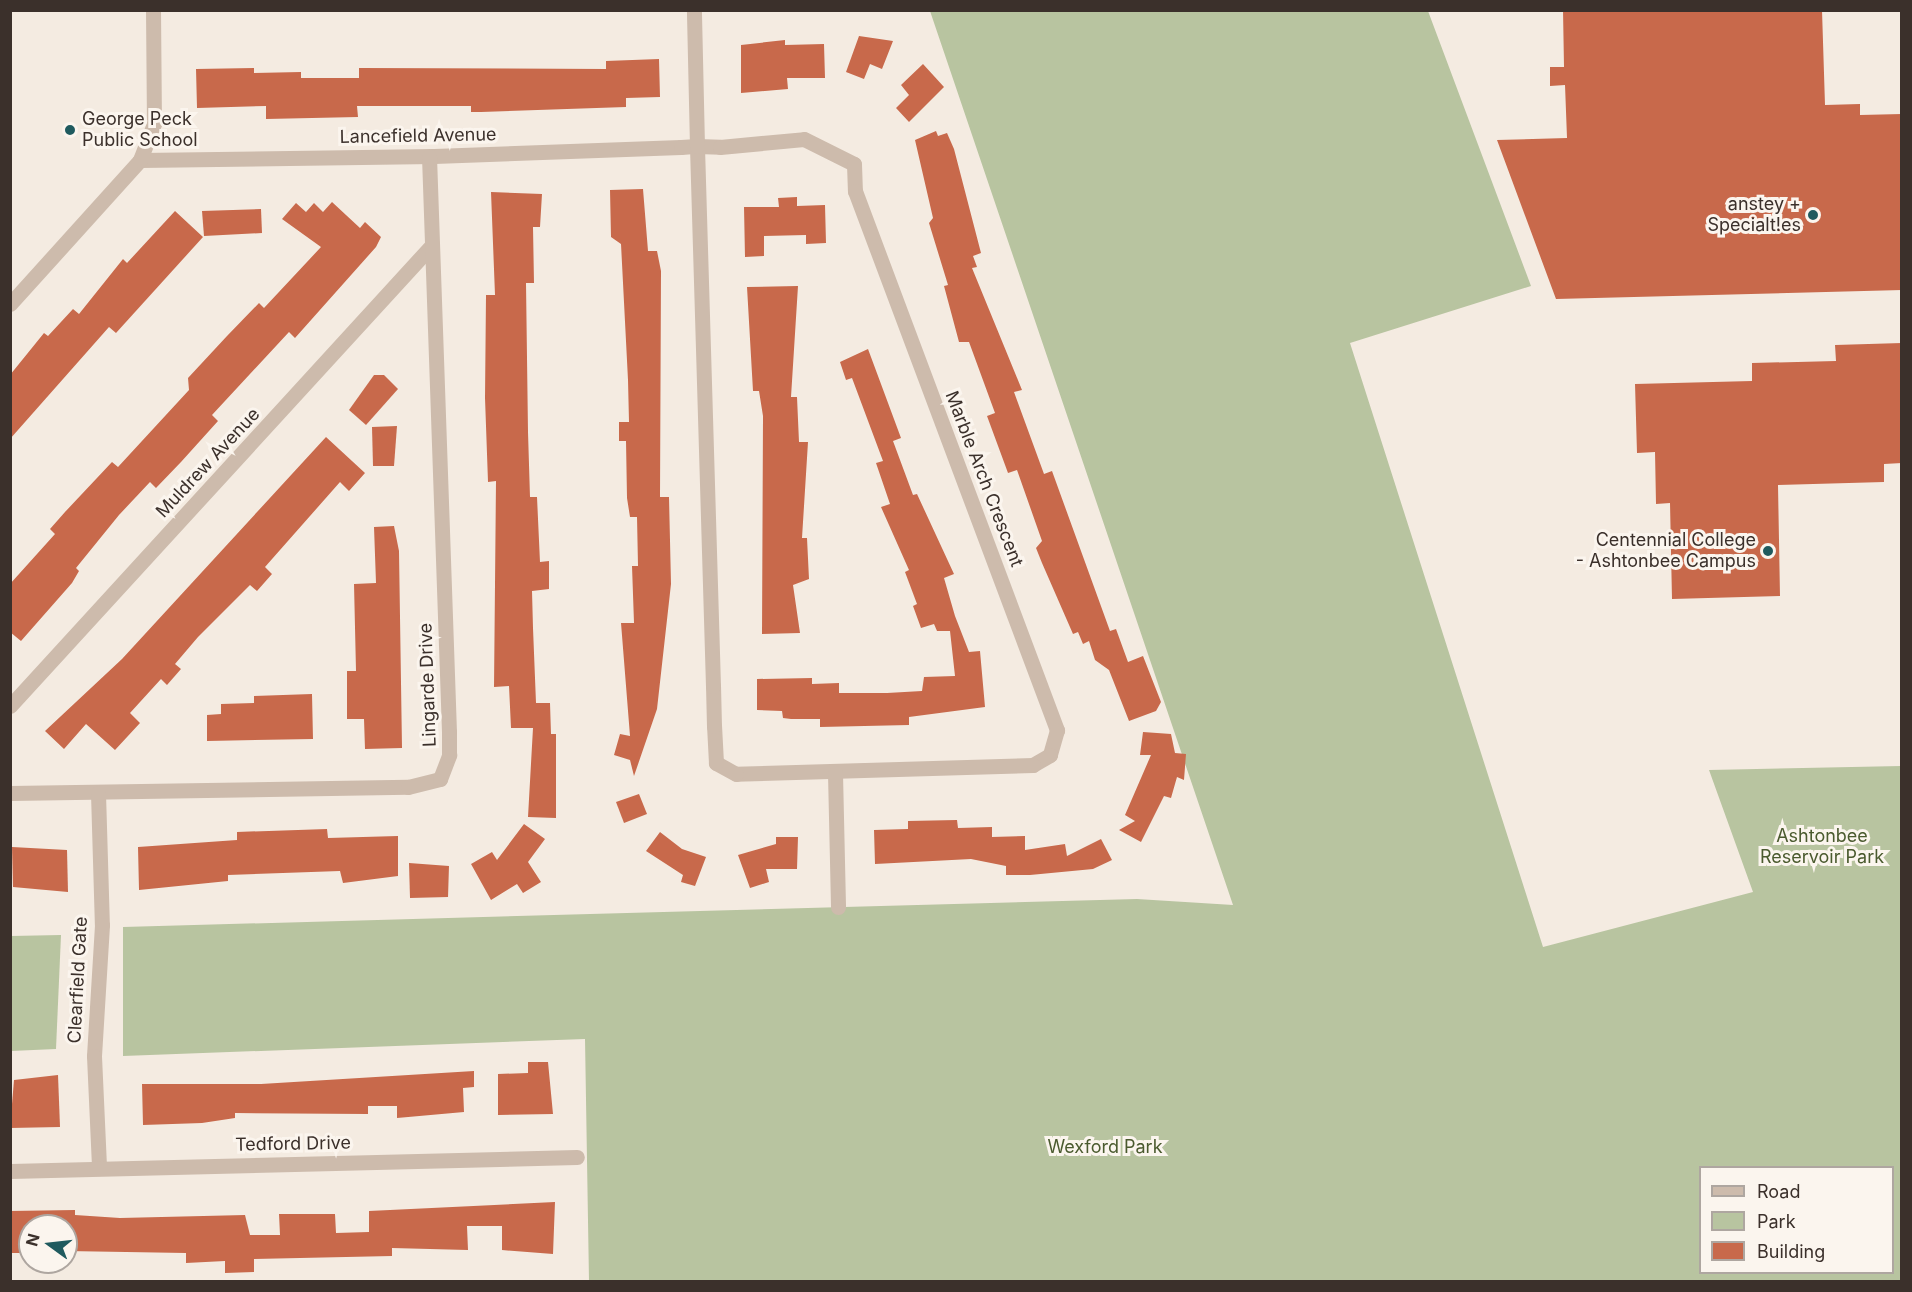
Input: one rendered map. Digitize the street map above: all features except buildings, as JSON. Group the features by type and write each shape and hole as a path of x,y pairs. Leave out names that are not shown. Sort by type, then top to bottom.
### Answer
{"street":[{"path":"10,304 140,160 154,124 153,10"},
{"name":"Marble Arch Crescent","path":"694,10 716,764 736,774 834,773 1033,765 1050,755 1057,730 855,191 854,164 804,139 698,146"},
{"name":"Lancefield Avenue","path":"140,160 429,156 698,146"},
{"name":"Lingarde Drive","path":"10,793 408,787 440,779 450,755 450,732 429,156"},
{"name":"Muldrew Avenue","path":"10,706 432,245"},
{"path":"834,773 838,907"},
{"name":"Clearfield Gate","path":"98,793 102,925 94,1056 99,1168"},
{"name":"Tedford Drive","path":"10,1170 577,1157"}],"green space":[{"path":"930,11 1428,11 1531,286 1350,343 1543,947 1753,892 1709,770 1901,766 1901,1281 589,1281 585,1039 123,1056 123,927 1137,899 1233,905"},
{"path":"61,935 56,1049 11,1051 11,936"}],"place":[{"name":"George Peck Public School","path":"70,130"},
{"name":"anstey + Specialt!es","path":"1813,215"},
{"name":"Centennial College - Ashtonbee Campus","path":"1768,551"}],"park label":[{"name":"Ashtonbee Reservoir Park","path":"1822,847"},
{"name":"Wexford Park","path":"1105,1147"}]}
